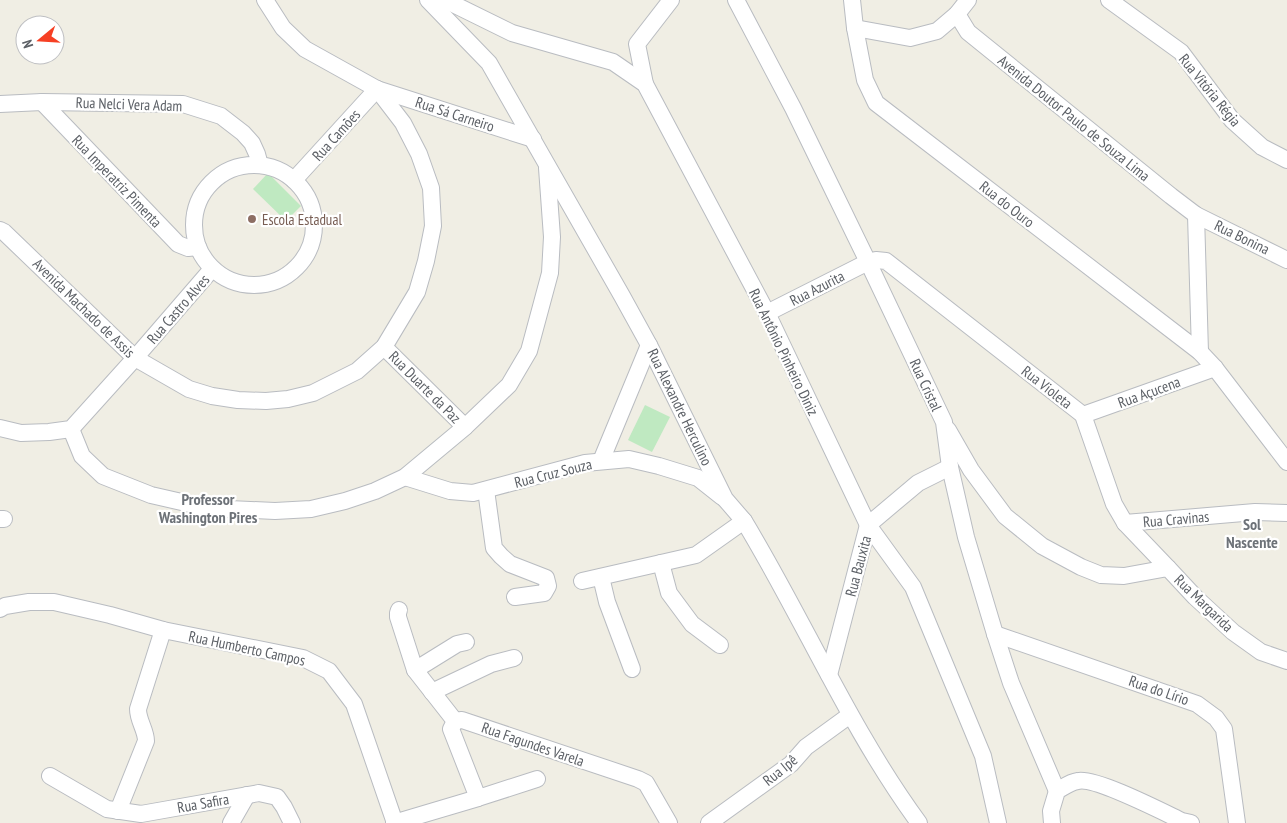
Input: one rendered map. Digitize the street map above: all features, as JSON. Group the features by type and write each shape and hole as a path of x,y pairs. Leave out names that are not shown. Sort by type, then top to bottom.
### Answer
{"street":[{"name":"Avenida Machado de Assis","path":"0,230 135,358 189,390 238,400 288,400 313,393 358,370 384,347 417,292 433,226 431,188 419,154 403,123 377,90 305,49 283,28 265,0"},
{"name":"Rua Alexandre Herculino","path":"428,0 489,63 649,345 725,499 744,520 850,714 897,793 919,823"},
{"name":"Rua Antônio Pinheiro Diniz","path":"444,0 512,33 614,62 645,84 766,313 868,525 913,587 983,756 998,823"},
{"path":"614,62 637,44 671,0"},
{"name":"Rua Cristal","path":"736,0 793,108 944,422 950,467 966,536 995,634 1011,684 1057,791"},
{"name":"Rua do Ouro","path":"852,0 865,80 876,103 1200,352"},
{"path":"856,28 910,38 937,31 957,14 968,0"},
{"name":"Rua Vitória Régia","path":"1109,0 1181,52 1232,120 1262,147 1287,160"},
{"name":"Avenida Doutor Paulo de Souza Lima","path":"957,14 968,32 1196,215"},
{"path":"637,44 645,84"},
{"name":"Rua Sá Carneiro","path":"377,90 533,139"},
{"name":"Rua Camões","path":"294,180 377,90"},
{"name":"Rua Nelci Vera Adam","path":"0,104 42,102 183,104 221,116 243,133 252,143 260,165"},
{"name":"Rua Imperatriz Pimenta","path":"42,102 178,244 188,248 198,247"},
{"path":"0,428 21,433 71,429 82,456 103,476 151,495 208,508 275,511 311,509 375,491 405,477 465,427 509,385 529,351 550,273 552,237 546,163"},
{"path":"260,165 278,170 294,180 306,194 313,210 315,227 312,244 304,260 292,273 277,282 260,286 243,285 226,279 212,269 198,247 194,227 196,207 206,188 221,174 239,166 260,165"},
{"path":"1196,215 1200,352 1215,368 1287,462"},
{"name":"Rua Bonina","path":"1196,215 1287,260"},
{"name":"Rua Violeta","path":"868,262 876,260 886,261 1083,415 1114,504 1125,523 1168,568"},
{"name":"Rua Azurita","path":"766,313 868,262"},
{"name":"Rua Castro Alves","path":"71,429 212,269"},
{"path":"601,461 649,345"},
{"name":"Rua Duarte da Paz","path":"384,347 465,427"},
{"name":"Rua Açucena","path":"1083,415 1215,368"},
{"name":"Rua Margarida","path":"944,422 971,470 1005,516 1042,546 1101,575 1124,576 1168,568 1195,597 1233,632 1261,652 1287,662"},
{"name":"Rua Cruz Souza","path":"405,477 450,491 473,493 585,463 629,459 698,478 725,499"},
{"name":"Rua Bauxita","path":"829,675 868,525 918,483 950,467"},
{"path":"486,490 494,548 510,564 546,578 548,586 544,593 515,597"},
{"name":"Rua Cravinas","path":"1125,523 1255,512 1287,514"},
{"path":"582,581 696,554 744,520"},
{"path":"661,562 669,592 680,608 692,624 720,646"},
{"path":"601,577 607,602 632,669"},
{"name":"Rua Humberto Campos","path":"0,609 5,606 29,602 54,602 163,630 303,658 329,671 354,704 395,823"},
{"path":"399,610 398,617 415,670 455,721 451,729 478,798"},
{"path":"118,811 146,741 146,735 138,717 138,709 163,630"},
{"name":"Rua do Lírio","path":"995,634 1196,704 1216,718 1224,729 1237,823"},
{"path":"415,670 457,644 466,642"},
{"path":"432,692 492,664 514,658"},
{"name":"Rua Ipê","path":"709,823 791,764 806,747 850,714"},
{"name":"Rua Fagundes Varela","path":"455,721 462,720 638,779 646,783 669,823"},
{"name":"Rua Safira","path":"50,776 107,809 141,814 260,793 277,798 284,806 292,823"},
{"path":"395,823 538,779"},
{"path":"1052,823 1051,811 1057,791 1080,780 1103,785 1182,821 1191,823"},
{"name":"Rua Safira","path":"231,823 247,795"}],"green space":[{"path":"268,173 301,206 286,221 253,189"},
{"path":"645,405 670,417 652,452 628,440"}],"place":[{"name":"Escola Estadual","path":"252,219"}],"district":[{"name":"Professor Washington Pires","path":"208,508"},
{"name":"Sol Nascente","path":"1252,533"}]}
